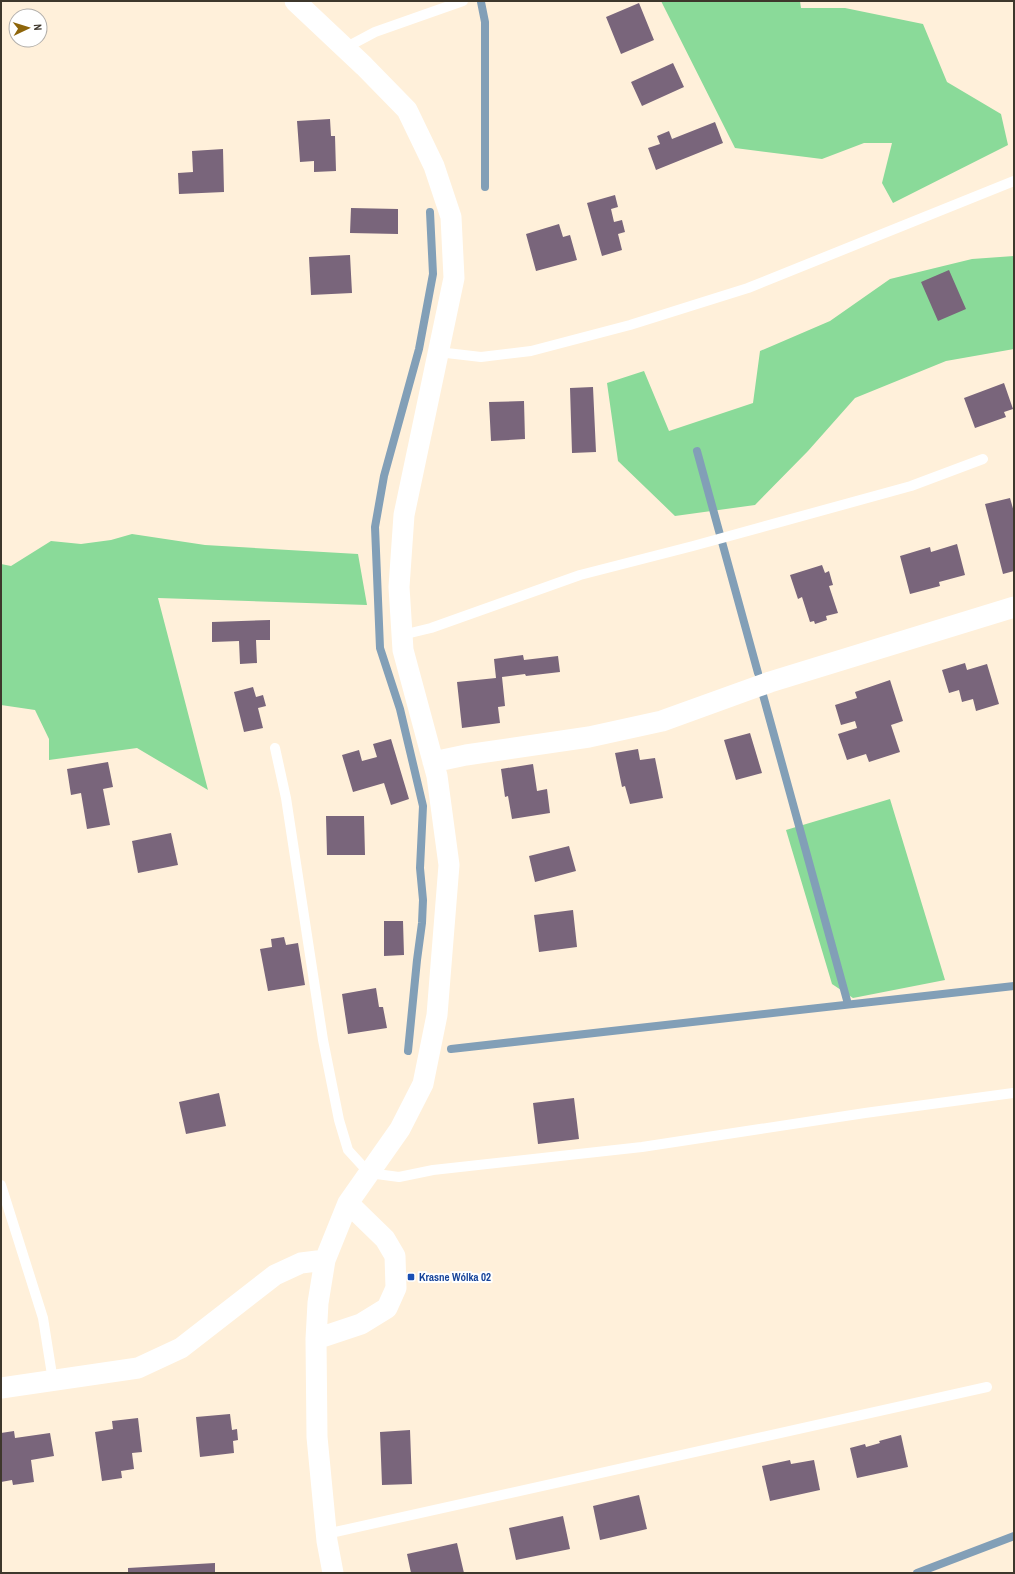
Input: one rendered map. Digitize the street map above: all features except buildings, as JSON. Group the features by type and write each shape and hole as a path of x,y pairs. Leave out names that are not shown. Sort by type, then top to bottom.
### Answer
{"street":[{"path":"295,1 364,66 407,110 434,166 451,216 454,278 404,514 399,587 403,650 437,776 449,864 437,1015 423,1084 400,1129 348,1203 325,1260 318,1303 316,1339 317,1436 326,1534 333,1573"},
{"path":"433,762 466,755 589,737 662,721 770,682 1014,607"},
{"path":"316,1339 361,1324 387,1308 396,1288 395,1256 385,1239 348,1203"},
{"path":"1,1388 138,1368 181,1348 275,1275 301,1263 325,1260"}],"lane":[{"path":"345,48 375,32 464,1"},
{"path":"438,352 481,357 531,352 630,325 748,288 1014,182"},
{"path":"402,635 431,628 580,575 693,546 911,486 984,459"},
{"path":"275,748 286,798 323,1040 339,1120 348,1150 369,1173 399,1177 433,1170 642,1147 857,1114 1013,1093"},
{"path":"1,1185 43,1318 53,1381"},
{"path":"326,1534 987,1387"}],"green space":[{"path":"661,1 800,1 801,8 845,8 923,24 947,82 1001,114 1008,145 893,203 882,183 892,143 864,143 822,159 735,148"},
{"path":"1014,256 1014,349 946,361 855,398 808,451 755,505 675,516 618,461 607,383 644,371 669,431 753,403 760,351 830,321 890,279 972,259"},
{"path":"132,534 205,545 358,554 367,605 158,598 208,790 137,748 49,760 49,739 35,710 1,705 1,564 11,566 51,541 81,544 111,540"},
{"path":"890,799 945,980 853,998 832,984 786,830"}],"waterway":[{"path":"481,2 485,22 485,187"},
{"path":"408,1051 422,923 423,900 420,868 423,806 400,709 380,648 375,527 384,476 419,349 433,274 430,212"},
{"path":"697,451 758,673"},
{"path":"763,695 848,1004"},
{"path":"451,1049 1014,986"},
{"path":"917,1573 1014,1536"}],"place":[{"name":"Krasne Wólka 02","path":"411,1277"}]}
